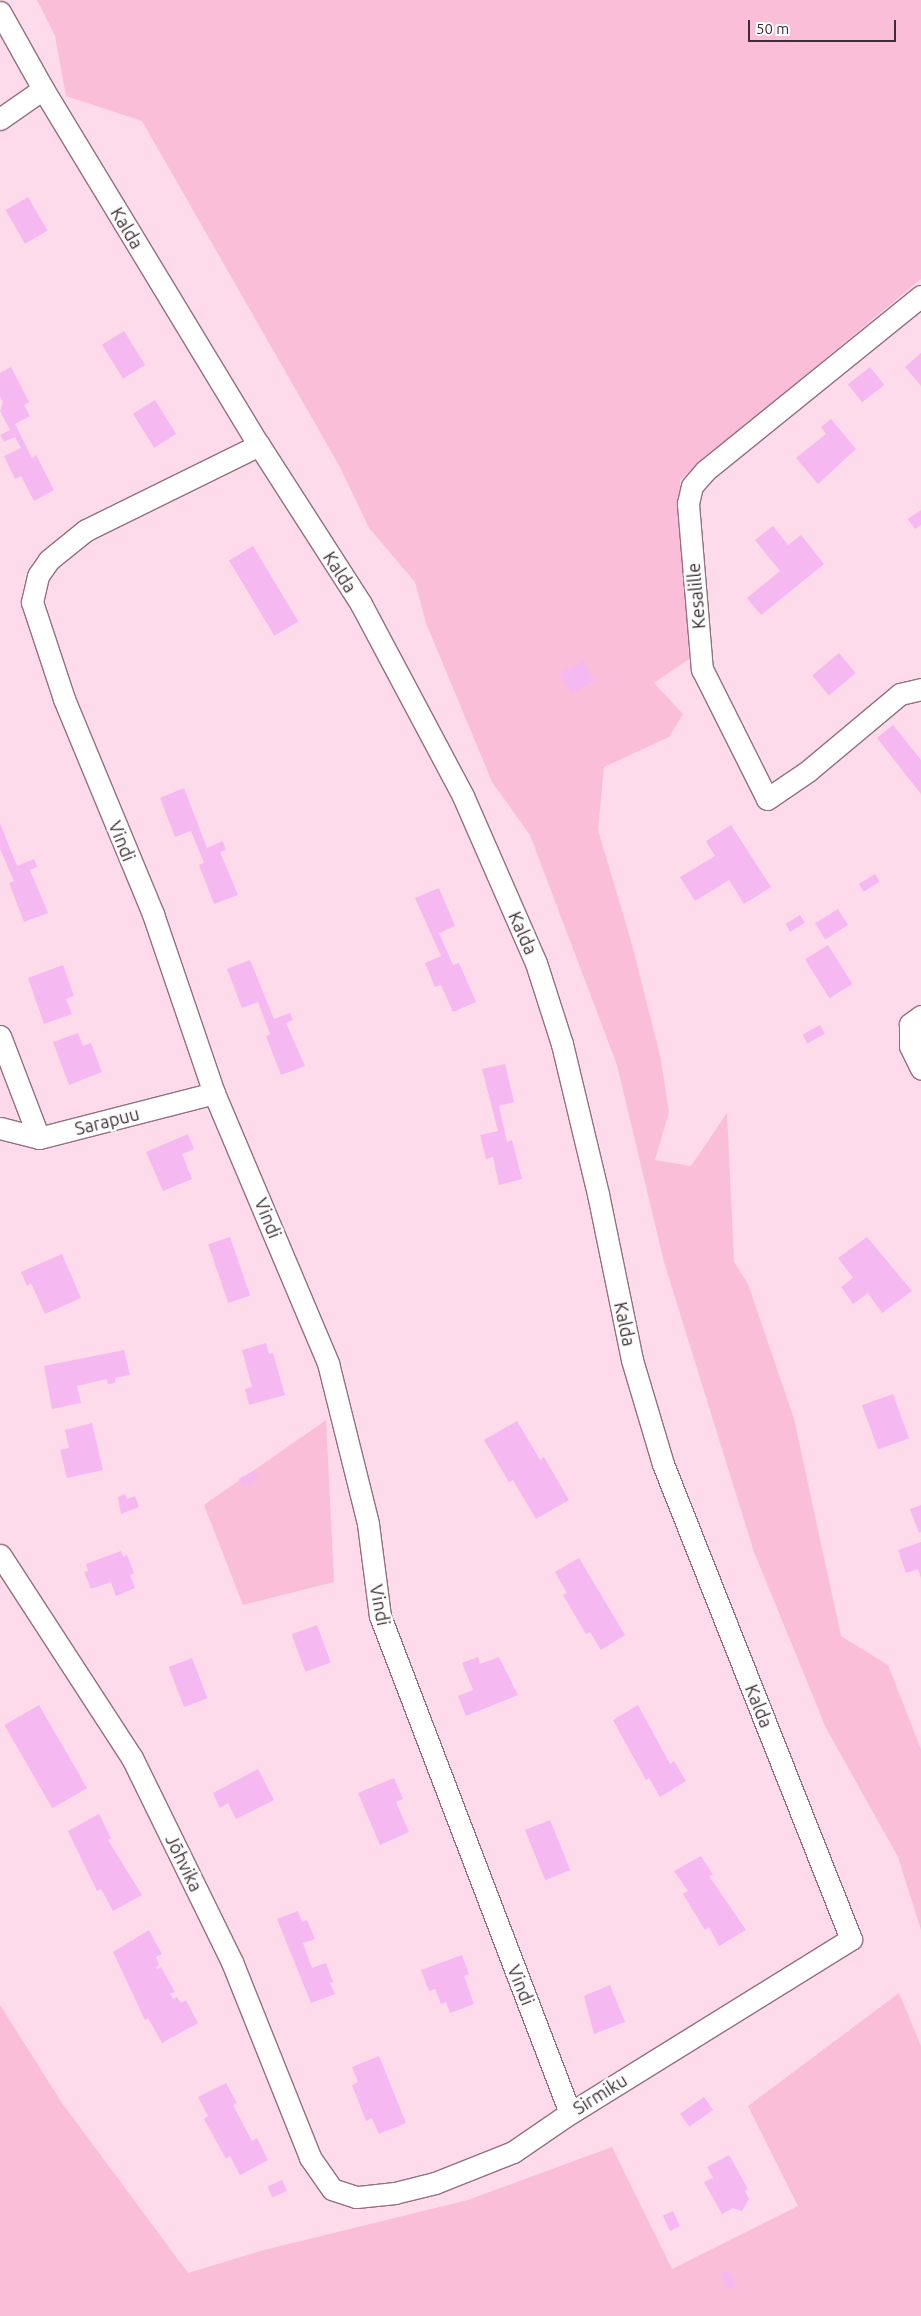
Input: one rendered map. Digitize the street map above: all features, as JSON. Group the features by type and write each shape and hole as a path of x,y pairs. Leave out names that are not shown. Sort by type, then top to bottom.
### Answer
{"street":[{"name":"Kalda","path":"0,12 43,90 259,445 361,604 449,764 536,963 562,1044 598,1194 632,1360 663,1464 851,1939"},
{"path":"0,119 43,90"},
{"name":"Kesalille","path":"921,296 705,471 692,486 688,504 702,669 767,798 808,771 900,694 921,689"},
{"name":"Vindi","path":"259,445 86,530 50,560 38,576 32,602 64,699 153,914 214,1093 328,1363 368,1524 380,1616 570,2113"},
{"path":"921,1016 910,1024 910,1046 921,1069"},
{"path":"0,1036 39,1138"},
{"name":"Sarapuu","path":"0,1128 39,1138 214,1093"},
{"name":"Jõhvika","path":"0,1555 132,1758 232,1962 310,2157 332,2190"},
{"name":"Sirmiku","path":"332,2190 356,2197 395,2193 435,2183 512,2152 570,2113 851,1939"}],"shaded area":[{"path":"37,0 921,0 921,279 680,480 689,659 654,683 683,714 669,737 604,767 598,830 631,941 660,1055 669,1112 655,1160 691,1166 727,1113 734,1262 748,1284 794,1419 841,1636 888,1665 921,1749 921,1930 898,1857 826,1728 754,1552 664,1262 617,1065 530,835 492,782 426,623 415,582 369,528 340,467 142,121 66,96 55,36"},
{"path":"326,1420 334,1582 243,1605 204,1505"},
{"path":"899,1993 921,2046 921,2316 0,2316 0,2005 62,2103 188,2273 264,2250 468,2200 612,2147 672,2269 798,2206 748,2106"}],"building":[{"path":"28,197 48,231 25,244 5,210"},
{"path":"124,331 145,365 123,379 102,345"},
{"path":"921,353 921,386 905,367"},
{"path":"11,367 29,402 24,405 30,416 15,424 32,458 36,455 54,490 34,501 21,476 15,479 4,456 21,448 15,437 4,442 0,435 10,430 0,411 3,402 0,396 0,373"},
{"path":"870,367 884,385 862,402 848,384"},
{"path":"155,400 176,434 154,448 133,414"},
{"path":"831,419 856,449 818,484 796,458 826,434 821,427"},
{"path":"921,510 921,525 915,529 908,519"},
{"path":"773,526 788,545 801,535 824,564 761,615 747,598 780,571 755,540"},
{"path":"253,546 298,621 274,636 229,560"},
{"path":"839,653 856,673 829,695 812,675"},
{"path":"583,661 594,681 571,694 560,674"},
{"path":"893,725 921,760 921,794 877,738"},
{"path":"184,788 207,848 223,841 226,850 220,852 238,895 214,904 199,865 204,863 191,831 175,837 160,798"},
{"path":"0,823 17,866 34,859 37,867 30,870 48,913 24,922 9,883 14,881 0,849"},
{"path":"731,825 771,887 744,904 729,880 695,901 680,877 715,856 706,841"},
{"path":"875,874 880,882 864,892 859,884"},
{"path":"439,888 455,926 439,933 453,965 459,963 476,1002 453,1012 441,985 435,987 425,963 441,956 415,898"},
{"path":"838,909 848,925 825,939 815,923"},
{"path":"800,915 805,923 790,932 786,924"},
{"path":"828,945 852,984 829,998 805,959"},
{"path":"250,960 274,1019 290,1013 293,1020 286,1023 305,1066 281,1075 266,1036 270,1034 258,1002 242,1008 227,969"},
{"path":"63,965 74,996 66,999 72,1014 44,1024 28,978"},
{"path":"820,1025 825,1034 807,1043 803,1035"},
{"path":"78,1033 83,1046 91,1043 102,1072 69,1085 53,1042"},
{"path":"505,1064 514,1102 499,1106 507,1142 512,1140 522,1179 499,1185 493,1157 486,1159 480,1135 498,1131 482,1069"},
{"path":"188,1134 194,1149 182,1154 192,1179 163,1191 146,1152"},
{"path":"230,1237 250,1296 228,1303 208,1244"},
{"path":"867,1237 912,1291 882,1313 868,1293 853,1304 841,1287 853,1278 838,1258"},
{"path":"62,1254 81,1298 45,1314 31,1283 27,1286 21,1272"},
{"path":"266,1343 269,1354 273,1353 285,1395 249,1405 245,1389 252,1387 242,1350"},
{"path":"124,1350 130,1375 115,1378 115,1383 108,1384 107,1379 77,1386 81,1403 52,1409 44,1366"},
{"path":"893,1394 909,1438 878,1449 862,1405"},
{"path":"517,1421 540,1460 544,1457 569,1500 536,1519 513,1480 509,1482 484,1440"},
{"path":"92,1423 103,1470 67,1478 60,1450 69,1448 65,1430"},
{"path":"254,1471 258,1479 243,1487 239,1479"},
{"path":"125,1494 127,1499 135,1496 139,1507 121,1514 118,1497"},
{"path":"921,1505 921,1532 919,1533 910,1509"},
{"path":"921,1542 921,1578 918,1569 906,1573 898,1550"},
{"path":"121,1551 123,1557 127,1555 134,1573 130,1575 135,1588 116,1596 111,1582 91,1589 84,1572 88,1571 86,1564"},
{"path":"579,1558 625,1635 601,1650 590,1632 586,1634 563,1595 567,1593 555,1572"},
{"path":"317,1625 331,1663 305,1672 292,1634"},
{"path":"478,1657 480,1664 499,1657 518,1695 466,1716 458,1696 473,1690 462,1663"},
{"path":"192,1658 207,1698 184,1707 169,1667"},
{"path":"39,1705 87,1788 52,1808 4,1725"},
{"path":"638,1705 670,1764 674,1761 686,1781 660,1797 649,1778 646,1780 613,1720"},
{"path":"258,1769 274,1800 236,1819 228,1803 220,1808 213,1793"},
{"path":"394,1778 403,1799 396,1802 409,1832 380,1845 358,1793"},
{"path":"99,1814 111,1838 108,1840 142,1895 113,1911 101,1889 97,1891 68,1831"},
{"path":"550,1820 570,1870 545,1880 525,1830"},
{"path":"701,1856 713,1875 709,1876 746,1930 719,1946 709,1927 705,1930 683,1894 688,1891 674,1871"},
{"path":"298,1911 302,1922 307,1920 315,1939 303,1943 312,1968 326,1963 333,1982 330,1983 335,1994 311,2003 277,1919"},
{"path":"149,1930 162,1954 156,1957 159,1965 156,1967 157,1969 161,1967 175,1992 170,1994 173,1999 177,1997 181,2003 186,2000 198,2023 162,2043 148,2018 145,2020 113,1952"},
{"path":"462,1955 469,1974 464,1976 474,2004 450,2013 446,2002 441,2004 435,1989 429,1991 421,1970"},
{"path":"610,1985 625,2022 594,2034 584,1996"},
{"path":"379,2056 406,2123 379,2134 372,2118 366,2121 352,2085 358,2082 352,2067"},
{"path":"226,2083 237,2103 233,2105 252,2141 257,2138 268,2160 240,2175 230,2156 226,2159 204,2119 208,2116 198,2097"},
{"path":"704,2097 713,2110 689,2127 680,2114"},
{"path":"729,2155 748,2189 745,2191 749,2199 742,2211 733,2208 722,2214 704,2182 713,2178 707,2167"},
{"path":"282,2180 287,2191 272,2197 267,2187"},
{"path":"673,2211 680,2227 670,2231 663,2215"},
{"path":"728,2270 736,2286 728,2290 720,2274"}]}
